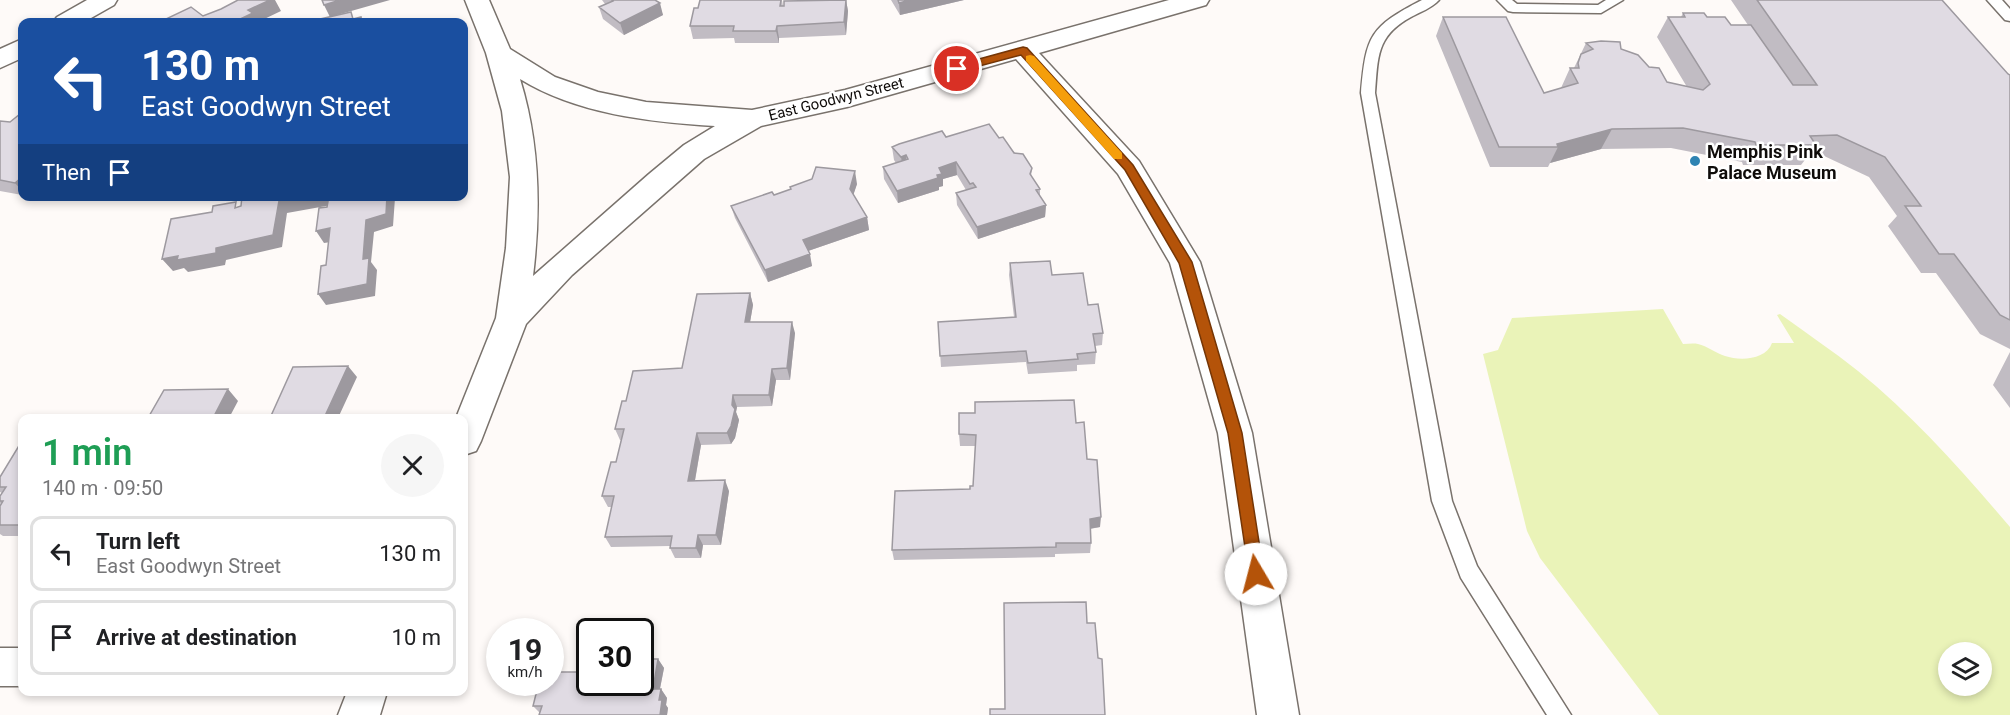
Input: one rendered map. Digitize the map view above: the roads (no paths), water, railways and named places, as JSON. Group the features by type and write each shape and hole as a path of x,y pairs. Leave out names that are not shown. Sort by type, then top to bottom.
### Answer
{"street":[{"path":"73,18 105,0"},
{"path":"468,431 512,318 521,248 524,177 516,111 499,53 477,0"},
{"name":"East Goodwyn Street","path":"512,318 561,267 694,152 726,132 753,119 847,98 1023,51 1197,0"},
{"path":"0,60 18,49"},
{"path":"1023,51 1129,168 1185,262 1235,433 1278,715"},
{"name":"East Goodwyn Street","path":"499,53 548,84 591,98 672,114 753,119"},
{"path":"0,667 18,667"},
{"path":"359,715 366,696"}],"lane":[{"path":"1432,0 1407,13 1381,33 1371,58 1368,93 1413,351 1442,501 1468,571 1560,715"},
{"path":"1504,0 1513,8 1601,9 1616,0"},
{"path":"1994,0 2010,17"}],"place":[{"name":"Memphis Pink Palace Museum","path":"1695,161"}]}
